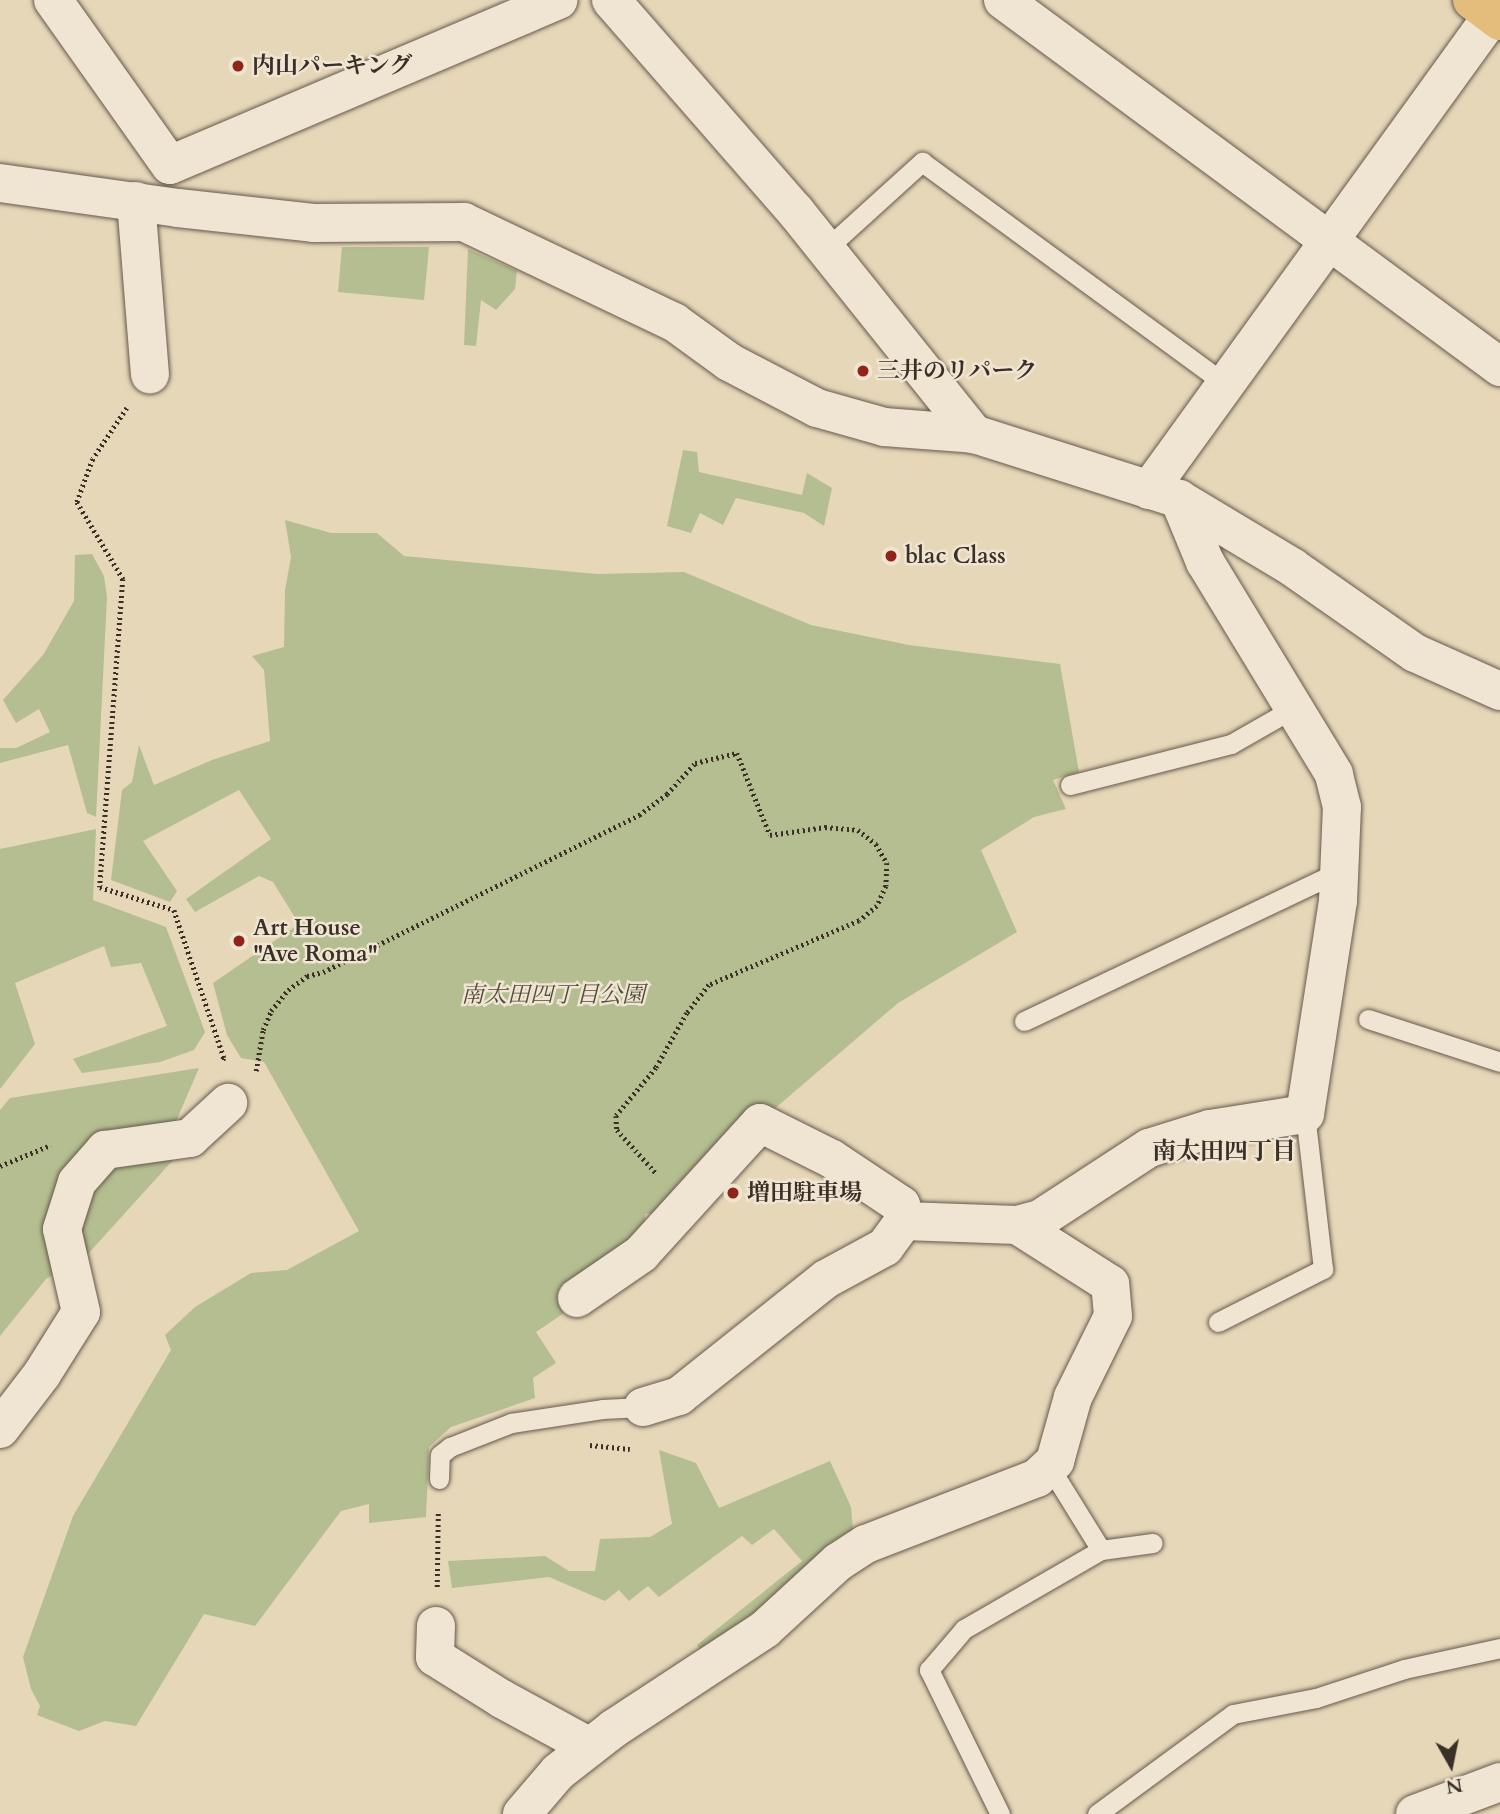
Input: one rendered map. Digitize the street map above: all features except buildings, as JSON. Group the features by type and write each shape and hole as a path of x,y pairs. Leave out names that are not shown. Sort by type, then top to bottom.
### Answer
{"street":[{"path":"53,0 170,165"},
{"path":"150,374 147,203 170,165 558,0"},
{"path":"611,0 826,249 974,434"},
{"path":"1003,0 1500,367"},
{"path":"1164,495 1225,384 1491,10"},
{"path":"0,183 313,222 464,222 674,322 729,362 817,408 884,427 974,434 1164,495 1292,567 1415,653 1500,691"},
{"path":"904,1222 1017,1225 1040,1219 1149,1148 1210,1129 1305,1114 1328,1016 1338,901 1342,807 1334,774 1164,495"},
{"path":"0,1429 42,1374 82,1312 62,1229 77,1182 105,1150 190,1138 241,1091"},
{"path":"577,1298 640,1254 760,1124 832,1159 901,1205 904,1222 885,1247 826,1279 679,1396 643,1407"},
{"path":"522,1814 558,1772 590,1747 765,1629 838,1562 866,1544 1037,1478 1055,1461 1073,1397 1114,1316 1110,1283 1017,1225"},
{"path":"436,1626 435,1657 502,1699 590,1747"},
{"path":"1415,1814 1500,1782"}],"lane":[{"path":"826,249 922,162 1225,384"},
{"path":"1070,785 1231,744 1294,708"},
{"path":"1024,1021 1340,871"},
{"path":"1368,1019 1500,1062"},
{"path":"1218,1322 1323,1269 1305,1114"},
{"path":"439,1479 440,1454 450,1447 511,1423 601,1409 643,1407"},
{"path":"1049,1466 1101,1550"},
{"path":"1000,1814 929,1670 964,1629 1101,1550 1153,1543"},
{"path":"1097,1814 1233,1714 1316,1698 1405,1669 1500,1648"}],"path":[{"path":"150,374 93,459 77,502 124,579 100,887 174,910 224,1058 215,1082 241,1091 271,1011 288,990 307,976 323,972 639,815 667,794 695,763 737,753 770,835 825,827 858,830 876,844 887,863 886,886 877,906 859,920 709,985 687,1013 656,1068 616,1116 617,1130 659,1177 689,1200"},
{"path":"436,1626 439,1479"}],"green space":[{"path":"342,247 429,247 424,300 338,292"},
{"path":"468,249 517,271 515,289 496,310 481,300 476,346 464,345"},
{"path":"683,450 697,452 699,472 802,495 807,473 832,488 824,526 804,513 736,498 723,525 700,513 691,533 667,526"},
{"name":"南太田四丁目公園","path":"285,520 331,533 377,533 404,556 597,574 684,572 811,625 909,645 1060,664 1079,772 1053,780 1066,809 1034,817 981,850 1017,932 898,1003 653,1213 645,1214 645,1238 567,1311 536,1332 556,1363 533,1378 535,1398 451,1427 429,1447 426,1517 369,1523 369,1504 341,1511 255,1626 204,1614 136,1726 105,1721 79,1731 37,1715 40,1706 31,1689 23,1657 73,1516 171,1350 165,1335 195,1307 251,1273 287,1270 359,1231 264,1062 241,1058 227,1035 213,983 299,924 273,882 259,876 195,912 186,899 271,839 239,790 143,841 177,891 170,902 111,880 122,790 132,782 139,745 154,785 212,760 270,741 264,670 252,656 284,647 285,590 291,557"},
{"path":"92,554 104,576 107,597 96,817 87,813 68,745 0,763 0,748 16,748 50,732 39,709 16,723 3,700 43,655 74,601 75,555"},
{"path":"96,829 93,900 166,927 205,1032 194,1050 160,1062 82,1073 73,1059 167,1026 141,963 111,967 104,946 15,983 35,1044 0,1089 0,849"},
{"path":"199,1068 174,1126 173,1160 87,1255 46,1279 0,1336 0,1110 10,1098"},
{"path":"659,1450 696,1463 719,1508 830,1461 851,1507 854,1540 705,1655 697,1645 802,1561 774,1529 752,1545 742,1536 659,1597 648,1586 629,1601 619,1590 605,1601 549,1577 452,1588 448,1561 545,1556 569,1571 595,1571 600,1539 650,1537 672,1524"}],"place":[{"name":"内山パーキング","path":"238,66"},
{"name":"三井のリパーク","path":"863,371"},
{"name":"blac Class","path":"891,556"},
{"name":"Art House \"Ave Roma\"","path":"239,941"},
{"name":"増田駐車場","path":"733,1193"}],"district":[{"name":"南太田四丁目","path":"1224,1152"}]}
